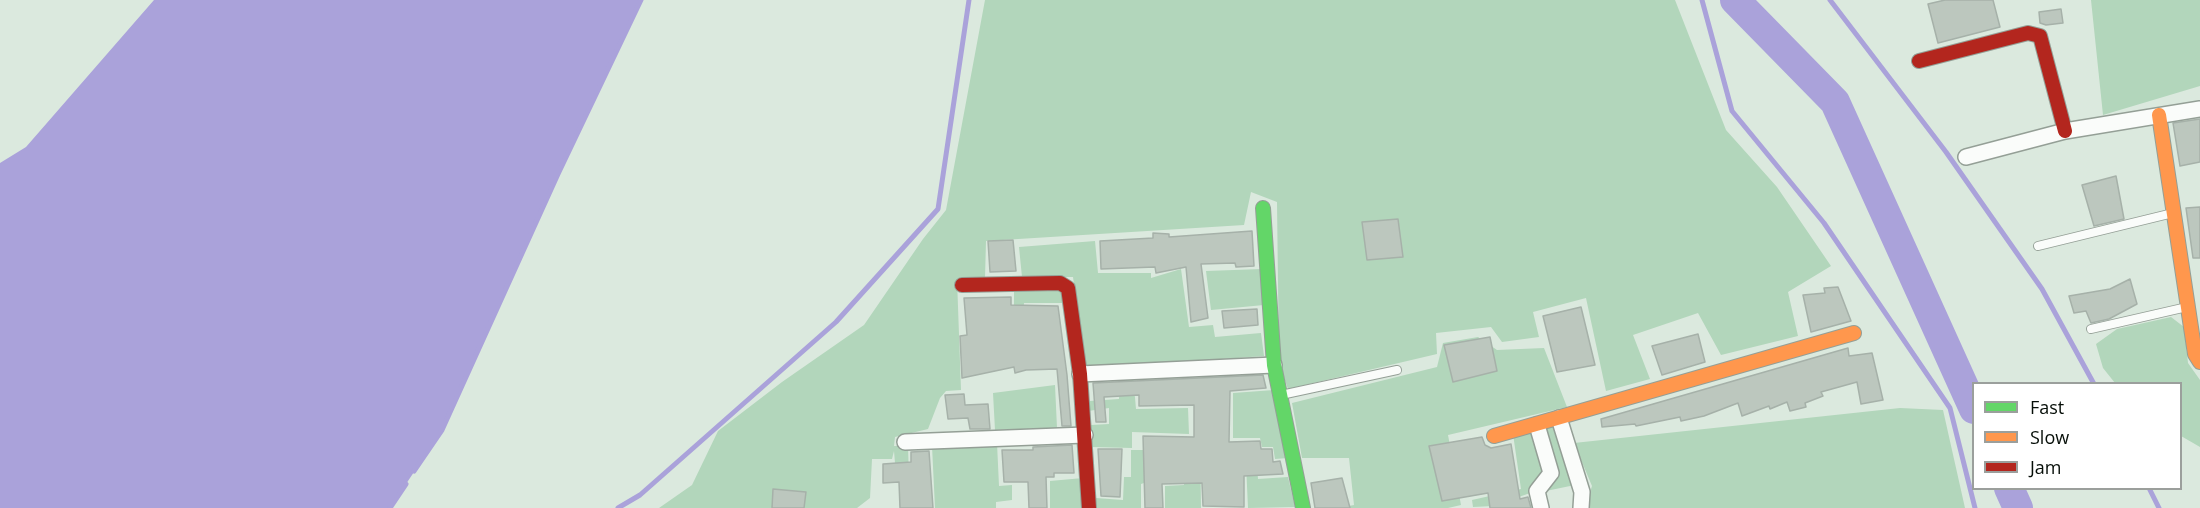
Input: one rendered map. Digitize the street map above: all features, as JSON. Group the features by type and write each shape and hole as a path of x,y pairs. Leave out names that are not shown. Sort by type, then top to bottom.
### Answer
{"street":[{"path":"1919,61 2028,33 2040,36 2065,131"},
{"path":"1966,157 2065,131 2200,109"},
{"path":"2159,115 2188,306 2196,354 2200,362"},
{"path":"1263,208 1274,365 1303,508"},
{"path":"963,285 1060,283 1065,285 1070,294 1080,374 1089,508"},
{"path":"1494,436 1854,333"},
{"path":"1080,374 1274,365"},
{"path":"1559,418 1582,492 1581,508"},
{"path":"1537,424 1551,473 1537,491 1541,508"},
{"path":"905,442 1085,435"}],"lane":[{"path":"2038,246 2174,212"},
{"path":"2091,329 2188,306"},
{"path":"1280,396 1397,370"}],"green space":[{"path":"985,0 1675,0 1726,130 1777,187 1831,266 1788,292 1798,336 1721,355 1698,313 1633,335 1650,379 1606,391 1586,298 1533,312 1539,337 1502,342 1491,327 1436,333 1437,354 1288,389 1279,363 1277,202 1251,192 1244,225 986,241 985,278 957,279 961,390 946,391 940,398 928,429 895,437 894,446 908,446 909,479 901,464 895,463 894,451 892,459 872,459 870,498 857,508 659,508 692,485 718,431 782,382 864,325 923,239 946,210"},
{"path":"2091,0 2200,0 2200,86 2103,115"},
{"path":"1095,241 1098,273 1151,273 1151,278 1181,269 1189,327 1213,325 1215,337 1261,333 1264,356 1085,369 1073,277 1022,277 1019,247"},
{"path":"1262,269 1264,305 1211,310 1206,271"},
{"path":"1014,288 1061,288 1067,303 1024,303 1023,317 1014,317"},
{"path":"2171,317 2184,327 2188,363 2200,380 2200,447 2182,437 2182,382 2114,382 2103,368 2096,344 2117,329"},
{"path":"1478,337 1497,350 1544,348 1567,407 1448,435 1461,505 1448,508 1338,508 1354,505 1349,458 1302,458 1292,403 1437,367 1443,343"},
{"path":"1120,375 1133,375 1136,409 1188,408 1189,434 1132,432 1132,448 1092,447 1091,425 1109,424 1109,408 1088,411 1090,401 1119,399"},
{"path":"1055,385 1057,428 995,430 993,393"},
{"path":"1274,390 1288,458 1275,459 1273,447 1262,447 1260,438 1233,438 1233,393"},
{"path":"1900,408 1943,410 1965,508 1585,508 1592,486 1574,443"},
{"path":"1557,422 1575,485 1541,492 1554,474 1542,427"},
{"path":"1535,428 1547,473 1533,492 1493,506 1473,507 1472,500 1521,489 1513,434"},
{"path":"1200,437 1201,508 1165,508 1165,486 1184,485 1186,439"},
{"path":"997,443 999,486 1012,485 1012,500 996,502 996,508 935,508 932,446"},
{"path":"1131,450 1149,450 1147,482 1141,484 1141,508 1093,508 1096,498 1123,500 1124,477 1131,477"},
{"path":"1246,464 1257,464 1258,479 1288,477 1295,507 1248,508"},
{"path":"1083,478 1084,508 1050,508 1050,481"}],"shaded area":[{"path":"154,0 641,0 558,174 442,430 390,508 0,508 0,163 26,147"}],"building":[{"path":"1945,0 1993,0 2000,27 1938,43 1928,4"},
{"path":"2061,9 2063,23 2046,25 2040,23 2039,12"},
{"path":"2200,119 2200,162 2180,166 2173,123"},
{"path":"2116,176 2124,219 2094,226 2082,185"},
{"path":"2200,207 2200,258 2193,258 2186,208"},
{"path":"1398,219 1403,257 1367,260 1362,222"},
{"path":"1252,231 1254,266 1236,267 1235,263 1201,264 1208,318 1191,322 1186,267 1156,273 1155,267 1101,269 1100,241 1153,238 1153,233 1169,234 1169,237"},
{"path":"1013,240 1016,271 990,272 988,241"},
{"path":"2130,279 2137,304 2109,319 2091,323 2086,311 2074,313 2069,296 2110,289"},
{"path":"1838,287 1851,321 1811,332 1803,295 1825,293 1824,288"},
{"path":"1011,297 1011,305 1058,306 1071,426 1062,426 1057,369 1026,370 1015,373 1014,367 962,378 960,336 967,335 964,298"},
{"path":"1581,307 1595,365 1557,372 1543,316"},
{"path":"1257,309 1258,325 1224,328 1222,311"},
{"path":"1698,334 1705,362 1662,375 1652,346"},
{"path":"1490,337 1497,371 1453,382 1444,345"},
{"path":"1848,348 1849,356 1872,353 1883,400 1861,404 1857,382 1821,392 1823,396 1805,403 1806,407 1790,411 1787,402 1742,416 1738,403 1704,416 1681,421 1680,417 1636,426 1635,424 1602,427 1601,419"},
{"path":"1263,375 1266,388 1230,391 1229,442 1260,441 1261,449 1272,449 1273,462 1280,461 1283,474 1244,476 1244,507 1203,506 1202,483 1162,484 1163,508 1145,508 1143,436 1194,437 1194,405 1139,406 1139,395 1104,397 1106,422 1096,422 1093,383"},
{"path":"964,394 965,405 988,404 990,429 970,429 968,418 948,419 945,395"},
{"path":"1482,437 1485,445 1491,448 1511,444 1520,499 1528,497 1531,508 1490,508 1488,493 1442,501 1429,446"},
{"path":"1072,445 1074,473 1054,473 1054,477 1046,477 1047,508 1029,508 1028,482 1004,482 1002,450 1033,450 1033,447"},
{"path":"1098,449 1122,449 1120,497 1101,496"},
{"path":"929,451 933,508 900,508 899,482 883,483 883,464 911,462 911,452"},
{"path":"1342,478 1350,508 1315,508 1311,483"},
{"path":"773,489 806,492 804,508 772,508"}],"waterway":[{"path":"414,471 442,430 558,174 641,0"},
{"path":"618,508 640,495 836,322 938,209 969,0"},
{"path":"1702,0 1732,111 1824,223 1950,408 1975,508"},
{"path":"1735,0 1835,102 1972,405"},
{"path":"1830,0 1946,152 2042,289 2093,382"},
{"path":"390,508 406,484"},
{"path":"2010,490 2018,508"},
{"path":"2150,490 2159,508"}],"traffic: fast":[{"path":"1263,208 1274,365 1303,508"}],"traffic: slow":[{"path":"2159,115 2195,354 2200,362"},
{"path":"1494,436 1854,333"}],"traffic: jam":[{"path":"1919,61 2028,33 2040,36 2065,131"},
{"path":"962,285 1060,283 1068,288 1080,374 1089,508"}]}
